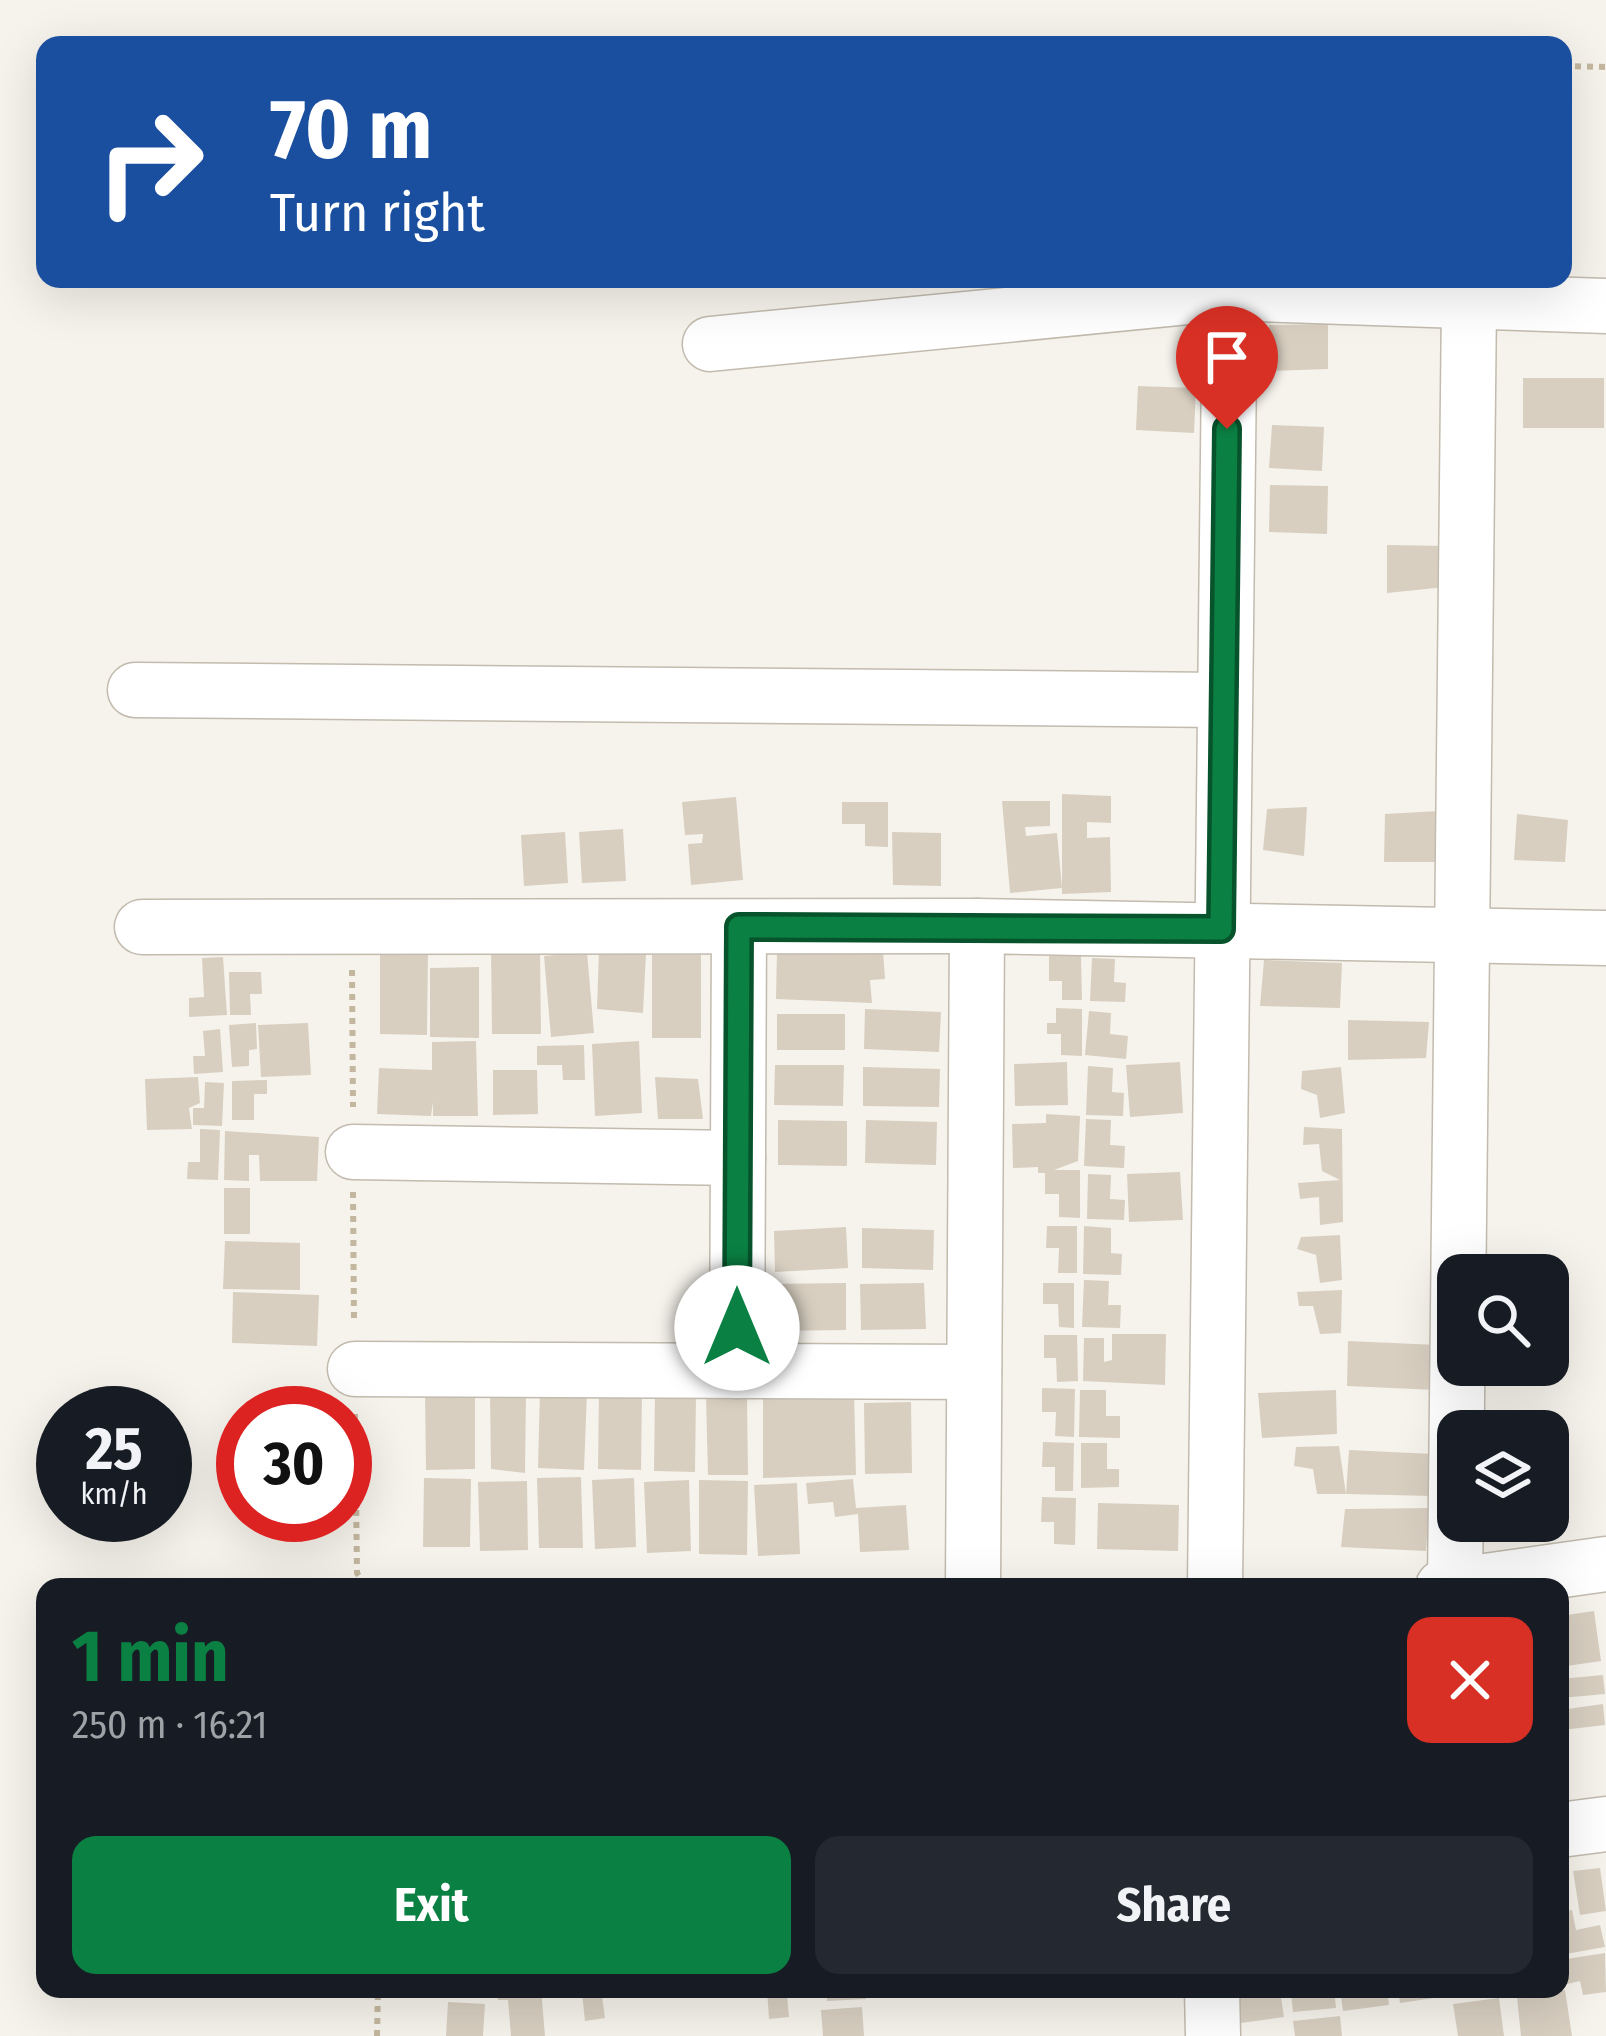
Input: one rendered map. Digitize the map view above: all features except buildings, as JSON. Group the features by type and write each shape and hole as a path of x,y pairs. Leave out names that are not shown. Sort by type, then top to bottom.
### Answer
{"street":[{"path":"710,344 1212,288"},
{"path":"1214,1578 1230,288"},
{"path":"1260,288 1606,306"},
{"path":"1449,1578 1469,302"},
{"path":"135,690 1223,700"},
{"path":"142,927 977,926 1606,938"},
{"path":"973,1578 977,926"},
{"path":"737,1371 739,927"},
{"path":"353,1152 738,1158"},
{"path":"355,1369 974,1372"},
{"path":"1506,1578 1606,1564"},
{"path":"1569,1829 1606,1824"},
{"path":"1212,1998 1213,2036"}],"path":[{"path":"1572,66 1606,67"},
{"path":"352,928 356,1574 360,1578"},
{"path":"377,2036 378,1998"}],"route":[{"path":"737,1328 739,927 1221,929 1227,429"}]}
